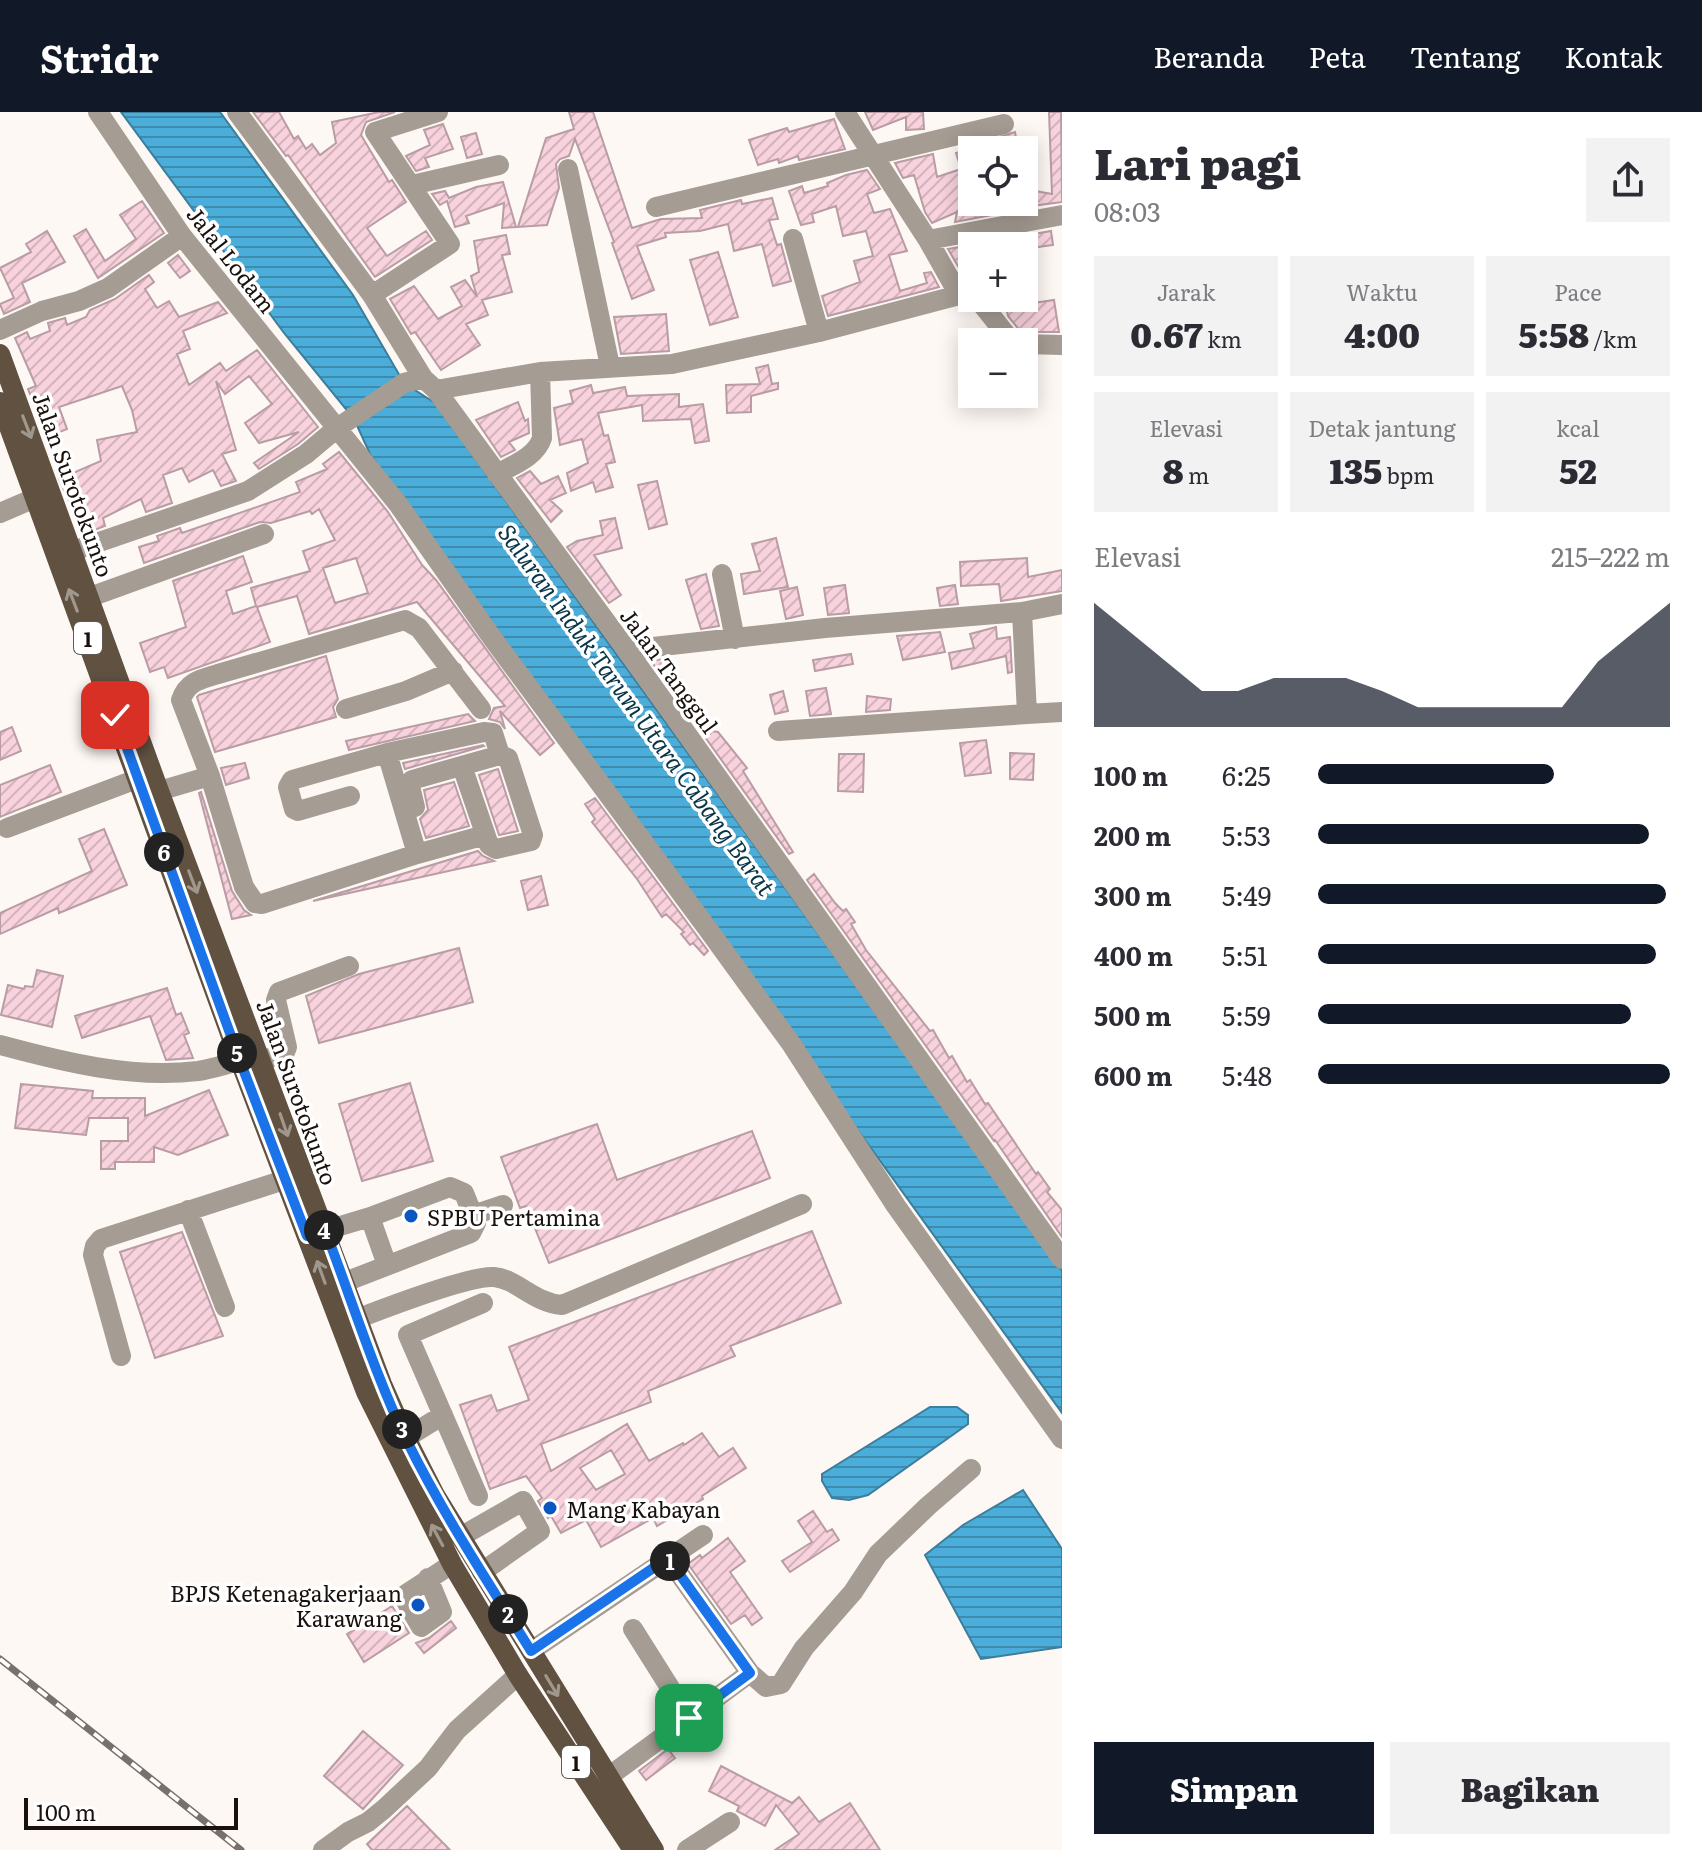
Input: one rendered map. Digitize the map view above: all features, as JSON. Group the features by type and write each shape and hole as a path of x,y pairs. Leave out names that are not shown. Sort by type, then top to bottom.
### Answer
{"main road":[{"name":"Jalan Surotokunto","path":"1,360 262,1061 316,1233 349,1322 406,1438 460,1537 654,1850"},
{"name":"Jalan Surotokunto","path":"1,408 93,652 240,1061 287,1179 345,1282 349,1322 366,1392 452,1564 518,1675 633,1850"}],"street":[{"name":"Jalal Lodam","path":"98,112 182,236 346,423 398,504 792,1045 896,1206 1062,1439"},
{"name":"Jalan Tanggul","path":"237,112 372,295 421,384 497,474 629,653 1062,1259"},
{"path":"372,295 450,244 375,132 438,112"},
{"path":"845,112 871,156 958,282"},
{"path":"656,207 1004,124"},
{"path":"412,185 499,165"},
{"path":"568,169 610,366"},
{"path":"928,240 1062,215"},
{"path":"0,330 42,311 79,301 108,288 182,236"},
{"path":"793,239 819,332"},
{"path":"73,551 248,491 306,454 346,423 421,384 610,366 672,364 958,297"},
{"path":"989,312 1001,328"},
{"path":"1038,344 1062,345"},
{"path":"497,474 540,446 540,372"},
{"path":"0,513 35,498"},
{"path":"90,597 264,534"},
{"path":"722,574 735,639"},
{"path":"629,653 653,647 825,628 1022,612 1062,604"},
{"path":"1022,612 1027,714"},
{"path":"481,709 419,628 405,620 193,682 184,690 181,700 210,776 244,887 255,903 262,904 485,835"},
{"path":"346,709 406,691 453,671"},
{"path":"778,731 1062,712"},
{"path":"350,796 298,811 294,809 288,787 292,780 387,753 490,731 500,755"},
{"path":"387,753 422,853"},
{"path":"422,853 410,782 462,766 500,755 508,758 533,837 531,841 496,849 489,845 462,766"},
{"path":"159,791 210,776"},
{"path":"7,828 137,779"},
{"path":"262,1061 285,1052 287,1047 276,1000 279,992 349,966"},
{"path":"0,1045 73,1064 154,1072 200,1071 240,1061"},
{"path":"121,1356 93,1255 101,1239 287,1179"},
{"path":"316,1233 450,1187 464,1193 476,1227 471,1233 345,1282"},
{"path":"349,1322 463,1283 492,1277 503,1279 546,1304 562,1305 802,1204"},
{"path":"473,1215 503,1205"},
{"path":"188,1210 225,1307"},
{"path":"370,1217 387,1265"},
{"path":"478,1496 408,1335 483,1303"},
{"path":"406,1438 443,1415"},
{"path":"668,1558 750,1673 766,1687 781,1684 804,1648 853,1592 878,1554 971,1469"},
{"path":"460,1537 523,1501 540,1531 482,1572"},
{"path":"531,1651 703,1535"},
{"path":"428,1578 452,1564"},
{"path":"633,1629 689,1718"},
{"path":"608,1777 750,1673"},
{"path":"323,1850 384,1809 428,1768 457,1730 518,1675"},
{"path":"687,1850 730,1822"}],"water":[{"name":"Saluran Induk Tarum Utara Cabang Barat","path":"121,112 220,112 353,295 404,383 435,403 1062,1271 1062,1413 370,454 354,419 284,333"},
{"path":"930,1407 957,1407 968,1415 968,1424 868,1495 849,1500 832,1498 822,1481 822,1474"},
{"path":"1023,1490 1062,1549 1062,1647 981,1659 925,1555 963,1525"}],"building":[{"path":"253,112 279,112 294,139 298,136 306,149 312,144 320,155 336,143 332,122 379,112 395,112 366,122 361,135 389,182 392,180 406,202 367,228 387,256 426,231 432,240 375,277 288,155"},
{"path":"569,112 593,112 632,228 661,219 702,218 700,210 741,200 742,204 772,198 778,219 769,220 777,245 781,244 791,281 773,286 762,244 734,251 728,224 700,231 665,233 666,237 637,246 654,290 632,299 575,139 569,156 556,164 559,188 547,225 518,227 546,138 574,129"},
{"path":"865,112 923,112 924,129 906,130 906,117 873,130"},
{"path":"1049,112 1061,112 1062,202 1038,205 1038,192 1052,194"},
{"path":"834,119 845,149 799,160 798,156 779,163 778,159 758,165 749,140 787,128 789,132"},
{"path":"443,124 453,149 425,158 429,167 416,171 406,156 430,145 424,130"},
{"path":"476,133 482,154 467,158 461,137"},
{"path":"933,154 937,177 958,170 958,216 986,216 955,222 957,212 932,223 925,212 914,175 903,178 895,163"},
{"path":"867,170 880,189 867,194 874,213 890,209 907,251 889,255 900,291 927,283 924,273 931,272 939,287 828,316 822,296 860,282 854,261 873,256 866,231 843,236 836,206 812,214 814,222 801,225 789,191 802,186 804,193 828,186 827,183 846,175"},
{"path":"503,182 516,227 502,228 504,203 466,216 469,223 455,227 447,201 440,205 432,194 445,191 449,198 476,187"},
{"path":"142,201 164,233 98,278 74,236 86,229 105,261 136,239 120,215"},
{"path":"47,231 65,262 22,283 30,302 4,314 0,304 14,298 0,268 31,252 26,244"},
{"path":"1051,231 1053,245 1038,247 1038,233"},
{"path":"506,235 510,254 502,255 512,292 482,300 488,315 466,324 480,345 441,370 415,332 411,334 390,299 414,286 438,319 462,306 451,287 465,280 477,297 471,276 479,272 474,241"},
{"path":"958,247 958,266 948,249"},
{"path":"718,252 738,317 710,325 690,260"},
{"path":"178,255 190,271 180,278 168,263"},
{"path":"149,275 154,282 145,289 157,308 169,301 179,317 218,302 227,313 183,331 190,349 177,354 189,385 220,363 226,371 257,350 318,427 259,469 254,463 299,432 259,443 245,423 272,404 249,376 225,394 216,381 236,450 222,454 236,481 221,486 213,470 189,482 182,468 163,475 172,503 146,512 141,499 103,518 105,526 84,534 59,479 101,461 97,440 137,432 132,410 122,386 59,407 67,429 55,434 44,408 37,411 28,389 36,386 15,338 27,332 30,339 50,331 48,323 65,318 67,325 86,317 90,310 115,299"},
{"path":"1054,300 1059,332 1018,328 1008,316 1007,312 1038,312 1038,302"},
{"path":"666,314 669,351 621,354 614,317"},
{"path":"768,365 772,384 778,383 778,389 751,396 751,412 727,413 726,385 760,384 756,368"},
{"path":"591,385 593,393 625,387 627,396 679,394 679,407 703,404 709,441 695,443 691,419 643,421 642,405 598,413 615,462 606,464 613,487 596,492 593,482 571,491 567,473 588,463 582,439 560,445 554,408 573,403 570,391"},
{"path":"518,402 525,421 528,419 529,433 509,442 515,450 501,457 476,420"},
{"path":"339,452 388,512 422,565 554,743 540,755 500,711 505,729 500,722 489,719 494,708 505,706 417,602 309,634 297,596 257,607 270,642 168,678 164,667 150,672 140,643 186,627 173,581 243,556 252,582 226,591 233,614 256,606 251,588 310,571 303,551 335,540 319,509 312,514 310,511 271,523 260,522 144,563 139,547 159,541 157,536 180,528 182,533 300,492 296,482 327,469 323,464","holes":["356,558 368,593 335,603 323,568"]},
{"path":"530,471 541,484 558,476 566,493 550,500 562,511 551,522 517,478"},
{"path":"657,481 667,524 649,529 638,485"},
{"path":"615,518 622,548 594,555 621,595 609,603 567,547 577,541 603,535 600,521"},
{"path":"776,538 788,587 744,594 741,574 760,571 752,544"},
{"path":"1027,558 1028,577 1062,570 1062,591 1001,601 999,584 961,586 960,562"},
{"path":"706,574 719,626 701,629 686,580"},
{"path":"845,585 849,613 828,615 824,588"},
{"path":"955,585 958,604 940,606 937,588"},
{"path":"797,587 803,615 786,619 780,591"},
{"path":"996,627 997,639 1010,637 1012,672 1008,673 1006,656 952,669 949,653 974,648 970,634"},
{"path":"940,632 945,652 903,660 897,636"},
{"path":"851,654 853,664 815,671 813,660"},
{"path":"326,656 338,699 333,707 336,717 215,752 197,697 199,695"},
{"path":"662,659 681,679 670,688 651,661"},
{"path":"826,688 831,714 810,716 806,691"},
{"path":"783,691 788,711 775,714 770,695"},
{"path":"867,696 891,699 890,710 866,712"},
{"path":"468,714 475,721 349,750 346,741"},
{"path":"705,720 714,730 711,731 718,732 747,768 743,771 793,852 789,854 697,726"},
{"path":"12,727 21,751 0,760 0,732"},
{"path":"986,740 991,773 965,776 960,743"},
{"path":"483,745 405,769 403,763"},
{"path":"1010,753 1034,754 1033,780 1010,779"},
{"path":"839,754 864,754 863,792 838,791"},
{"path":"245,763 249,778 226,785 221,768"},
{"path":"50,765 61,792 0,817 0,785"},
{"path":"498,769 518,831 499,835 479,775"},
{"path":"454,782 469,826 426,838 420,819 428,810 424,790"},
{"path":"201,792 232,891 251,915 232,919"},
{"path":"595,798 708,951 704,955 693,943 690,945 681,934 684,932 666,914 662,917 637,879 592,822 595,819 585,804"},
{"path":"104,829 127,885 59,913 58,908 0,934 0,913 92,871 79,839"},
{"path":"478,851 494,861 313,901"},
{"path":"814,874 835,903 843,911 846,909 866,950 930,1031 933,1030 949,1058 952,1056 967,1082 970,1080 985,1104 988,1103 1036,1174 1038,1172 1050,1189 1047,1192 1062,1210 1062,1237 807,880"},
{"path":"541,876 548,905 528,910 521,881"},
{"path":"459,948 473,1002 319,1043 306,996 359,974"},
{"path":"37,970 63,976 52,1027 1,1015 8,985 24,989 25,986 33,987"},
{"path":"167,988 176,1015 181,1013 189,1033 184,1035 193,1058 166,1060 150,1016 82,1038 75,1016"},
{"path":"410,1083 433,1161 362,1181 339,1104"},
{"path":"21,1084 93,1091 92,1098 145,1098 145,1116 209,1090 228,1135 178,1155 154,1147 154,1162 115,1162 115,1169 101,1169 101,1141 128,1141 128,1118 89,1118 86,1135 15,1128"},
{"path":"597,1124 617,1180 752,1131 770,1178 549,1263 526,1206 520,1208 501,1157"},
{"path":"812,1231 841,1303 730,1346 735,1356 648,1391 651,1402 541,1444 551,1471 627,1424 649,1461 702,1433 719,1457 733,1448 746,1468 702,1496 703,1499 657,1526 653,1518 601,1547 586,1520 561,1533 551,1516 548,1518 538,1501 542,1498 526,1476 490,1489 460,1405 491,1395 497,1411 529,1400 509,1347","holes":["611,1450 625,1474 596,1490 580,1468"]},
{"path":"182,1232 223,1336 155,1358 120,1252"},
{"path":"813,1511 827,1532 832,1529 839,1540 790,1572 782,1561 812,1542 798,1521"},
{"path":"728,1538 745,1561 730,1572 762,1618 752,1625 745,1615 731,1624 688,1564 700,1555 702,1558"},
{"path":"392,1606 409,1633 364,1662 347,1634"},
{"path":"451,1621 456,1628 424,1653 416,1643 429,1638"},
{"path":"363,1731 403,1765 363,1809 324,1776"},
{"path":"668,1749 675,1758 646,1780 639,1771"},
{"path":"721,1766 792,1803 799,1797 819,1822 850,1803 880,1850 775,1850 799,1834 776,1805 765,1826 737,1811 739,1806 709,1791"},
{"path":"407,1806 450,1850 372,1850 367,1844"}],"railway":[{"path":"0,1659 241,1850"}],"place":[{"name":"SPBU Pertamina","path":"411,1216"},
{"name":"Mang Kabayan","path":"550,1508"},
{"name":"BPJS Ketenagakerjaan Karawang","path":"418,1605"}],"route":[{"path":"115,715 307,1236 325,1230 382,1384 435,1495 531,1651 668,1558 750,1673 689,1718"}]}
